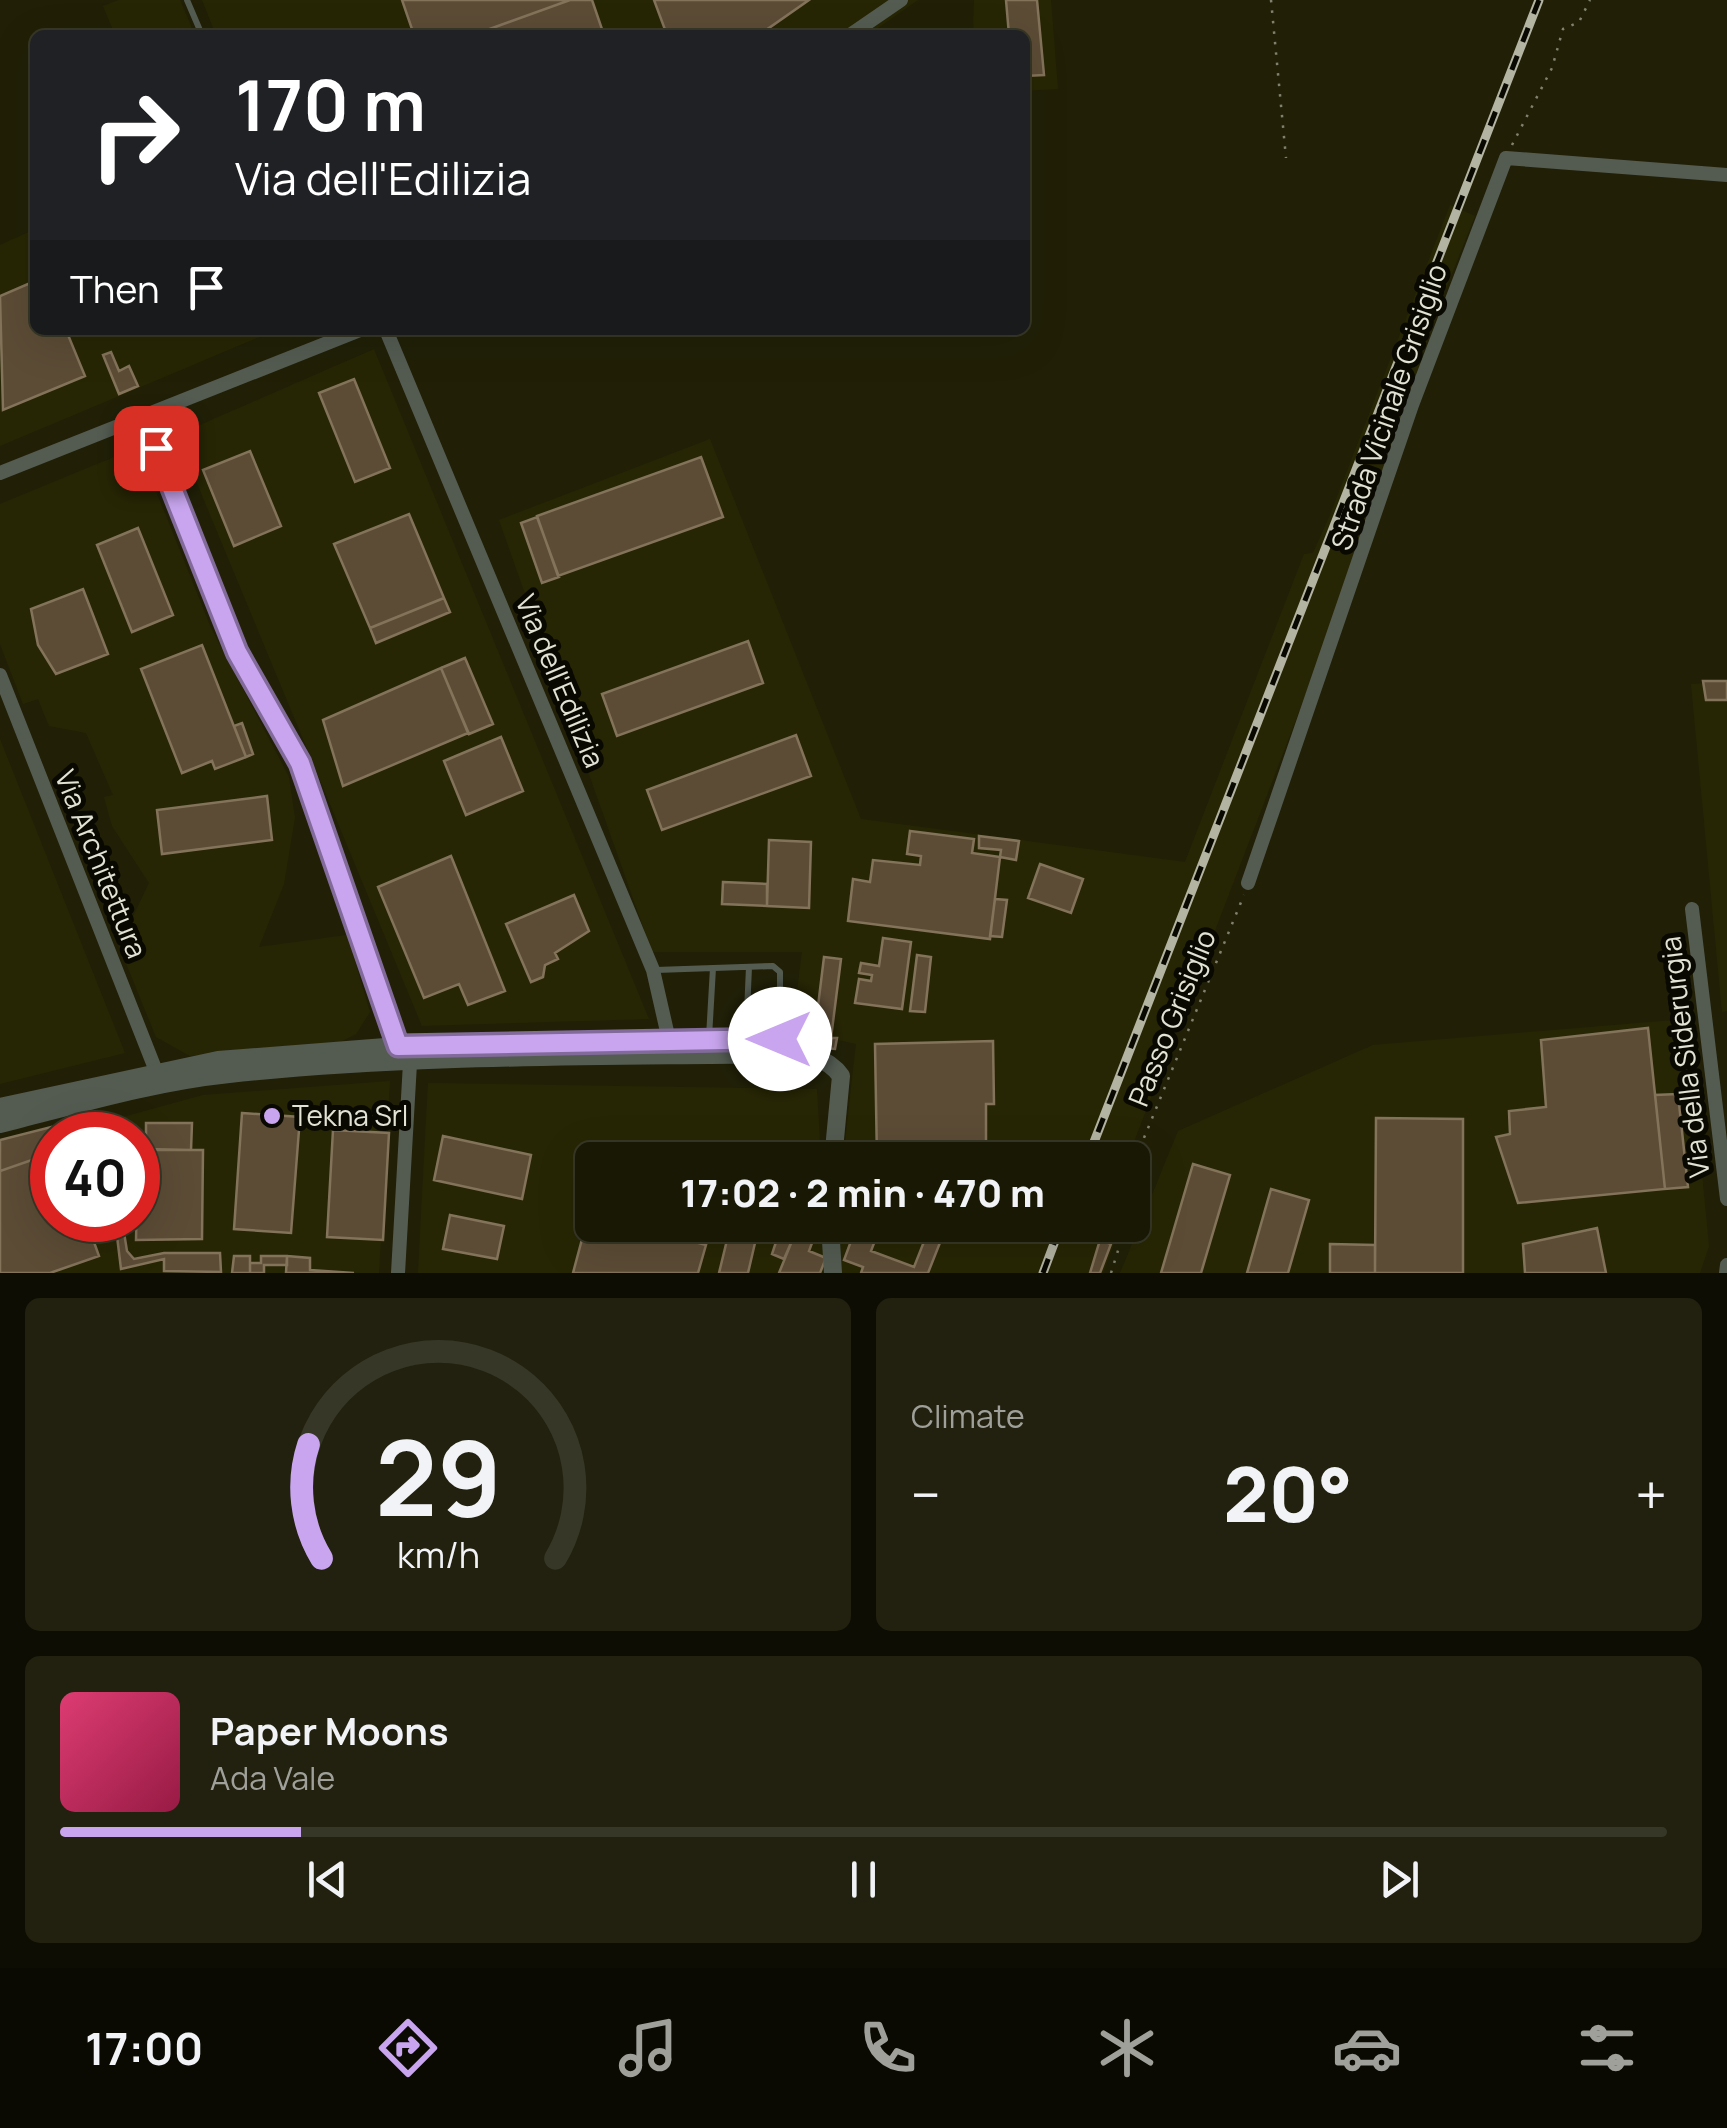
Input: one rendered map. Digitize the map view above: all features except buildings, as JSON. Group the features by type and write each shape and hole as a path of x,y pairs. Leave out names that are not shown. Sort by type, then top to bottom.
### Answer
{"street":[{"path":"857,30 901,0"},
{"path":"1506,158 1727,175"},
{"name":"Strada Vicinale Grisiglio","path":"1248,883 1412,404 1506,158"},
{"path":"0,473 332,335"},
{"name":"Via dell'Edilizia","path":"388,335 653,970 671,1048"},
{"path":"142,414 237,652 300,763 398,1046"},
{"name":"Via Architettura","path":"0,675 156,1071"},
{"name":"Via della Siderurgia","path":"1692,909 1727,1199"},
{"path":"0,1124 149,1087 228,1074 671,1048 709,1039 780,1039 794,1042 808,1056"},
{"path":"0,1107 218,1060 398,1046 671,1048 808,1056 832,1064 840,1076 834,1142"},
{"path":"398,1273 410,1063"},
{"path":"831,1242 833,1273"},
{"path":"1726,1273 1727,1265"}],"lane":[{"path":"187,0 200,30"},
{"path":"653,970 773,966 780,972 780,1039"},
{"path":"746,1039 749,967"},
{"path":"709,1039 714,968"}],"path":[{"path":"1271,0 1286,158"},
{"path":"1506,158 1552,68 1563,29 1579,22 1590,0"},
{"name":"Passo Grisiglio","path":"1142,1142 1248,883"},
{"path":"1111,1273 1121,1242"}],"shaded area":[{"path":"119,0 180,0 193,30 113,30 103,6"},
{"path":"202,0 918,0 875,30 214,30"},
{"path":"974,0 1051,0 1058,89 1030,91 1030,30 973,30"},
{"path":"1450,205 1475,216 1433,321 1366,537 1134,1142 845,1142 856,1044 792,1030 802,952 652,952 499,520 710,439 861,819 1185,862 1304,554 1313,553"},
{"path":"30,231 30,335 264,335 0,446 0,245"},
{"path":"374,349 649,1019 422,1026 177,435"},
{"path":"119,455 146,466 211,628 289,777 295,818 284,884 259,947 347,935 370,1012 356,1034 340,1042 190,1056 156,1037 119,946 149,883 112,826 104,797 113,795 86,733 49,726 38,699 23,704 0,644 0,504"},
{"path":"1727,682 1727,1011 1722,1012 1691,684"},
{"path":"0,739 125,1053 0,1084"},
{"path":"1687,1019 1709,1246 1700,1273 1120,1273 1133,1242 1150,1242 1150,1200 1178,1131 1373,1045"},
{"path":"390,1081 379,1273 0,1273 0,1151 30,1143 30,1242 160,1242 160,1112 141,1112 203,1095"},
{"path":"428,1083 817,1089 820,1142 575,1142 575,1242 827,1242 829,1273 418,1273"},
{"path":"840,1242 1115,1242 1103,1273 841,1273"}],"railway":[{"path":"1094,1142 1539,0"},
{"path":"1043,1273 1055,1242"}],"place":[{"name":"Tekna Srl","path":"272,1116"}],"route":[{"path":"156,448 237,652 300,763 398,1046 780,1039"}]}
